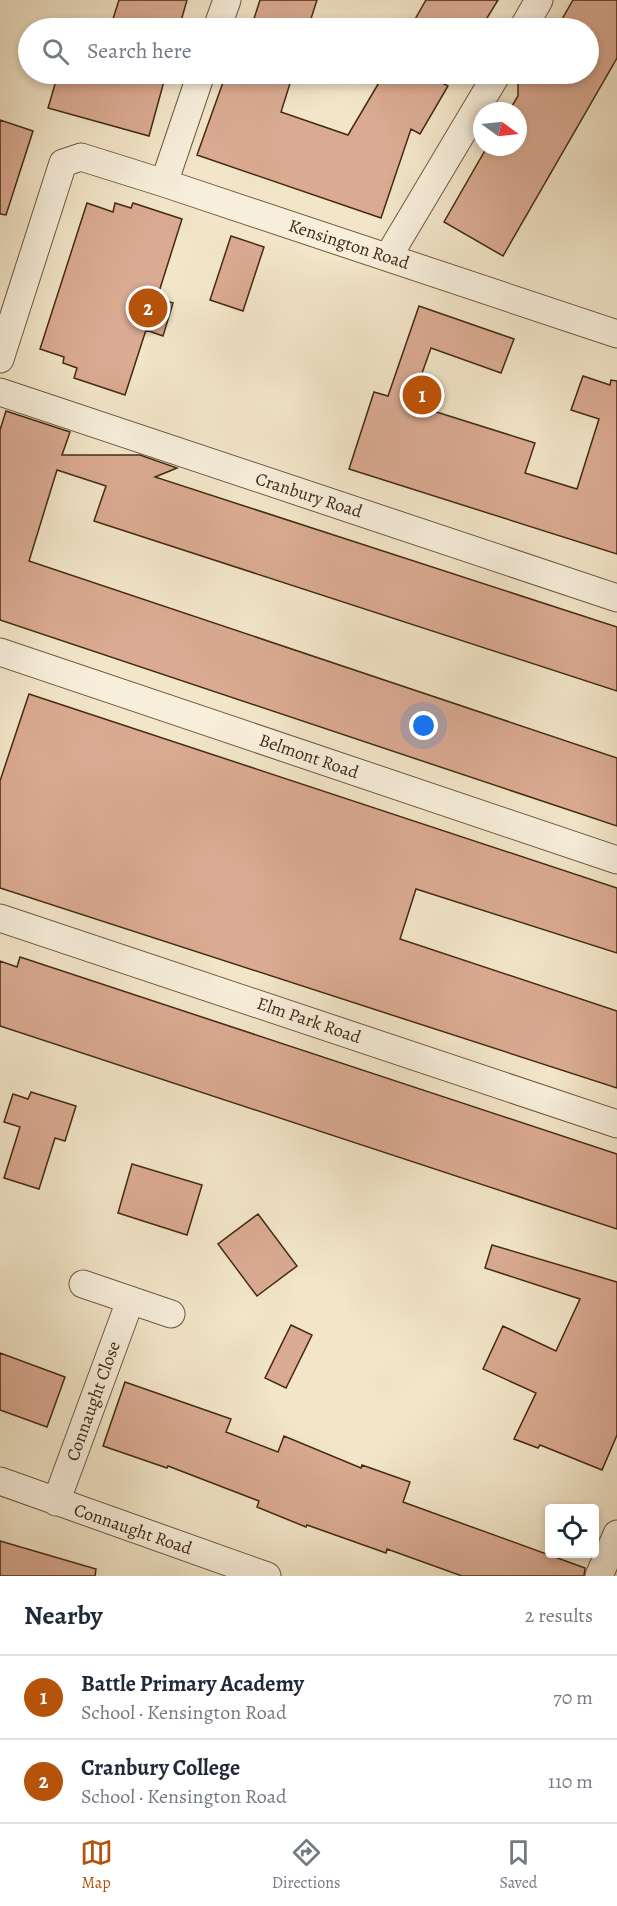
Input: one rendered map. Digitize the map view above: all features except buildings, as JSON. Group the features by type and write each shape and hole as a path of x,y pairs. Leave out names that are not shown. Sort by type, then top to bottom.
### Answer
{"street":[{"path":"221,18 227,0"},
{"path":"529,18 539,0"},
{"path":"164,183 198,84"},
{"path":"388,257 491,84"},
{"name":"Kensington Road","path":"0,359 63,163 81,157 617,334"},
{"name":"Cranbury Road","path":"0,392 617,598"},
{"name":"Belmont Road","path":"0,652 617,860"},
{"name":"Elm Park Road","path":"0,918 617,1124"},
{"path":"83,1284 171,1314"},
{"name":"Connaught Close","path":"56,1502 130,1301"},
{"name":"Connaught Road","path":"0,1481 267,1576"},
{"path":"598,1576 617,1534"}],"place":[{"name":"Cranbury College","path":"148,308"},
{"name":"Battle Primary Academy","path":"422,395"}]}
